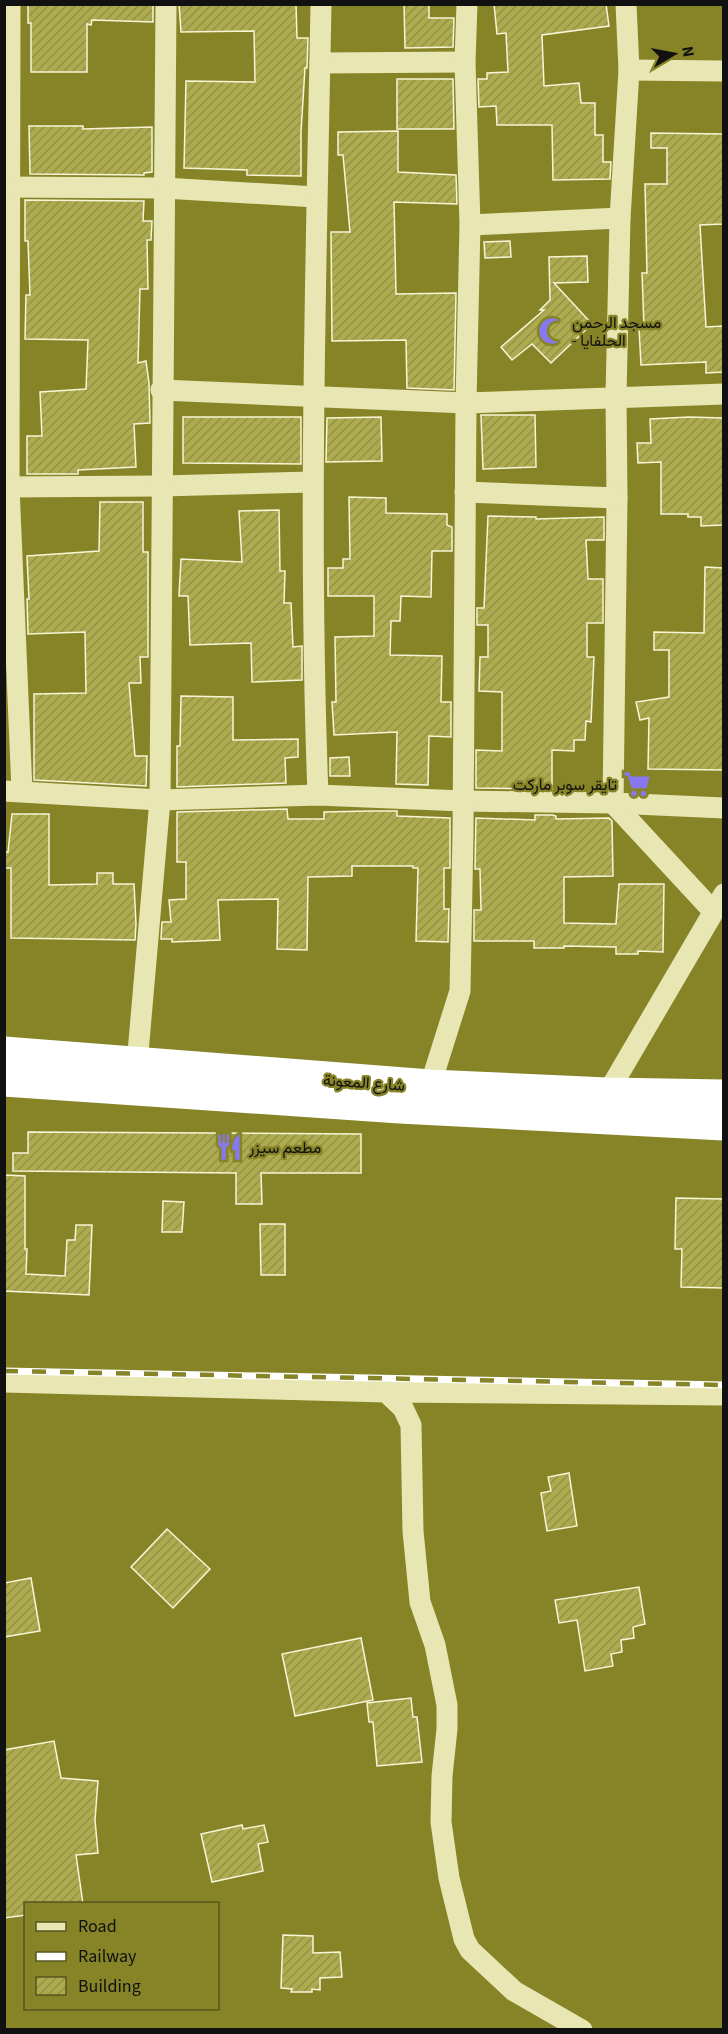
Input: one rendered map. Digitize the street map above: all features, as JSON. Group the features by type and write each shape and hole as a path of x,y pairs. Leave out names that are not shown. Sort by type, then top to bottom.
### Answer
{"highway":[{"name":"شارع المعونة","path":"4,1053 430,1086 607,1094 723,1096"},
{"name":"شارع المعونة","path":"4,1080 412,1108 723,1124"}],"street":[{"path":"10,4 7,186 7,487 13,791 160,800 318,795 723,808"},
{"path":"137,1064 160,800 161,390 166,4"},
{"path":"318,795 313,675 312,482 321,4"},
{"path":"430,1086 460,991 470,225 465,62 467,4"},
{"path":"607,1094 718,902 613,803 616,397 620,218 629,70 626,4"},
{"path":"320,63 465,62"},
{"path":"629,70 723,71"},
{"path":"7,186 164,188 316,197"},
{"path":"470,225 620,218"},
{"path":"161,390 466,403 723,394"},
{"path":"7,487 312,482"},
{"path":"465,492 617,498"},
{"path":"4,1382 386,1392 723,1395"},
{"path":"386,1392 403,1408 411,1425 413,1531 420,1602 435,1645 447,1705 441,1822 449,1878 464,1939 470,1950 513,1991 582,2030"}],"building":[{"path":"28,4 153,4 153,22 92,20 91,25 87,24 87,72 31,72 31,23 28,23"},
{"path":"179,4 296,4 297,38 308,38 301,132 301,176 247,175 247,170 184,168 186,81 255,82 254,31 181,32"},
{"path":"404,4 429,4 429,18 454,18 453,47 405,48"},
{"path":"494,4 606,4 609,26 542,35 544,86 579,83 581,103 595,103 595,135 603,135 603,162 611,162 610,179 553,180 552,125 497,125 496,106 479,107 478,79 487,79 487,73 508,72 506,33 497,34"},
{"path":"397,79 453,79 454,129 397,129"},
{"path":"29,126 83,126 83,129 152,127 152,172 144,173 144,175 30,174"},
{"path":"398,131 398,172 456,175 457,204 394,202 396,294 456,293 454,390 407,388 406,340 332,341 331,232 350,232 343,155 338,155 338,132"},
{"path":"651,133 723,134 723,224 700,225 706,327 723,326 723,372 706,373 706,362 641,365 639,328 644,327 642,273 647,273 645,184 667,184 667,148 651,148"},
{"path":"25,200 144,201 143,221 152,221 151,240 147,240 148,289 140,289 138,363 146,361 150,423 134,424 136,467 78,470 78,474 27,474 27,436 42,436 40,392 86,389 88,340 25,339 26,295 30,295 28,241 25,241"},
{"path":"510,241 511,257 485,258 484,242"},
{"path":"587,256 588,282 554,283 592,324 551,363 532,344 512,360 501,347 544,310 540,310 550,300 549,257"},
{"path":"481,415 535,415 536,467 483,469"},
{"path":"183,417 301,417 301,464 183,463"},
{"path":"381,417 382,461 326,462 327,418"},
{"path":"723,418 723,525 701,526 701,517 688,517 688,514 661,514 661,462 638,463 637,443 651,443 650,419"},
{"path":"349,497 386,498 386,513 447,514 447,525 452,527 452,551 432,551 431,597 401,596 400,621 391,621 390,655 442,656 441,702 451,702 451,737 429,736 428,785 396,784 397,732 334,735 332,702 336,702 335,637 374,636 374,596 328,596 328,568 343,568 343,559 350,559"},
{"path":"100,502 143,502 143,552 148,552 148,657 140,657 141,683 129,683 135,756 147,756 146,786 34,780 34,694 86,693 85,632 28,634 27,556 99,551"},
{"path":"279,510 280,571 285,571 284,603 291,603 293,647 302,646 302,680 252,682 251,643 190,645 188,596 179,596 181,559 242,562 239,511"},
{"path":"488,516 536,517 536,519 604,517 604,540 586,540 588,579 603,579 603,623 587,623 587,657 594,657 591,722 586,721 585,740 574,740 574,751 552,750 552,789 476,788 476,750 502,751 502,692 479,691 480,657 488,657 488,625 477,625 477,608 484,608"},
{"path":"705,567 723,568 723,770 648,769 649,718 640,720 636,702 669,697 669,650 654,650 654,632 704,633"},
{"path":"181,696 233,697 233,740 298,739 298,757 285,758 286,783 177,787 177,746 180,746"},
{"path":"349,757 350,776 330,776 330,758"},
{"path":"287,809 288,819 324,819 324,812 369,811 397,811 397,816 450,818 450,868 444,868 444,909 449,909 448,942 416,941 418,868 413,868 413,866 352,866 352,876 308,877 307,950 277,949 278,899 218,900 220,940 172,942 172,939 161,939 162,922 171,922 169,900 186,899 186,862 177,862 177,812"},
{"path":"12,814 49,814 49,885 97,884 97,873 113,873 113,884 134,884 135,940 11,938 11,868 4,868 4,852 8,852"},
{"path":"535,815 552,815 556,816 556,819 609,818 612,821 613,876 564,877 564,923 616,924 619,884 664,884 663,952 638,951 638,954 616,954 616,947 534,948 534,941 474,941 474,910 481,910 480,869 475,869 476,818 535,820"},
{"path":"28,1132 361,1134 361,1173 261,1173 262,1204 236,1204 236,1173 13,1171 13,1153 28,1153"},
{"path":"4,1175 25,1176 26,1274 65,1276 67,1240 75,1240 76,1225 92,1225 89,1295 4,1291"},
{"path":"676,1198 723,1199 723,1288 681,1287 682,1249 675,1249"},
{"path":"163,1201 184,1202 182,1232 162,1232"},
{"path":"260,1224 285,1224 285,1275 261,1275"},
{"path":"569,1473 577,1526 547,1531 541,1493 551,1491 548,1477"},
{"path":"167,1529 210,1569 173,1608 131,1567"},
{"path":"31,1578 40,1631 4,1637 4,1583"},
{"path":"639,1587 645,1624 633,1627 634,1638 621,1640 622,1652 611,1654 613,1666 585,1671 577,1620 559,1623 555,1600"},
{"path":"361,1638 373,1700 295,1716 282,1654"},
{"path":"411,1698 413,1717 417,1717 422,1762 377,1766 373,1722 369,1722 367,1703"},
{"path":"54,1741 61,1778 98,1781 95,1820 98,1853 76,1855 83,1902 24,1902 24,1915 4,1918 4,1750"},
{"path":"242,1825 243,1829 264,1825 268,1842 258,1844 263,1871 212,1882 201,1834"},
{"path":"283,1935 313,1936 313,1953 340,1952 342,1977 320,1978 320,1990 312,1989 312,1992 291,1992 292,1989 281,1988"}],"railway":[{"path":"4,1371 724,1385"}],"place":[{"name":"مسجد الرحمن - الحلفايا","path":"552,331"},
{"name":"تايقر سوبر ماركت","path":"637,784"},
{"name":"مطعم سيزر","path":"229,1147"}]}
